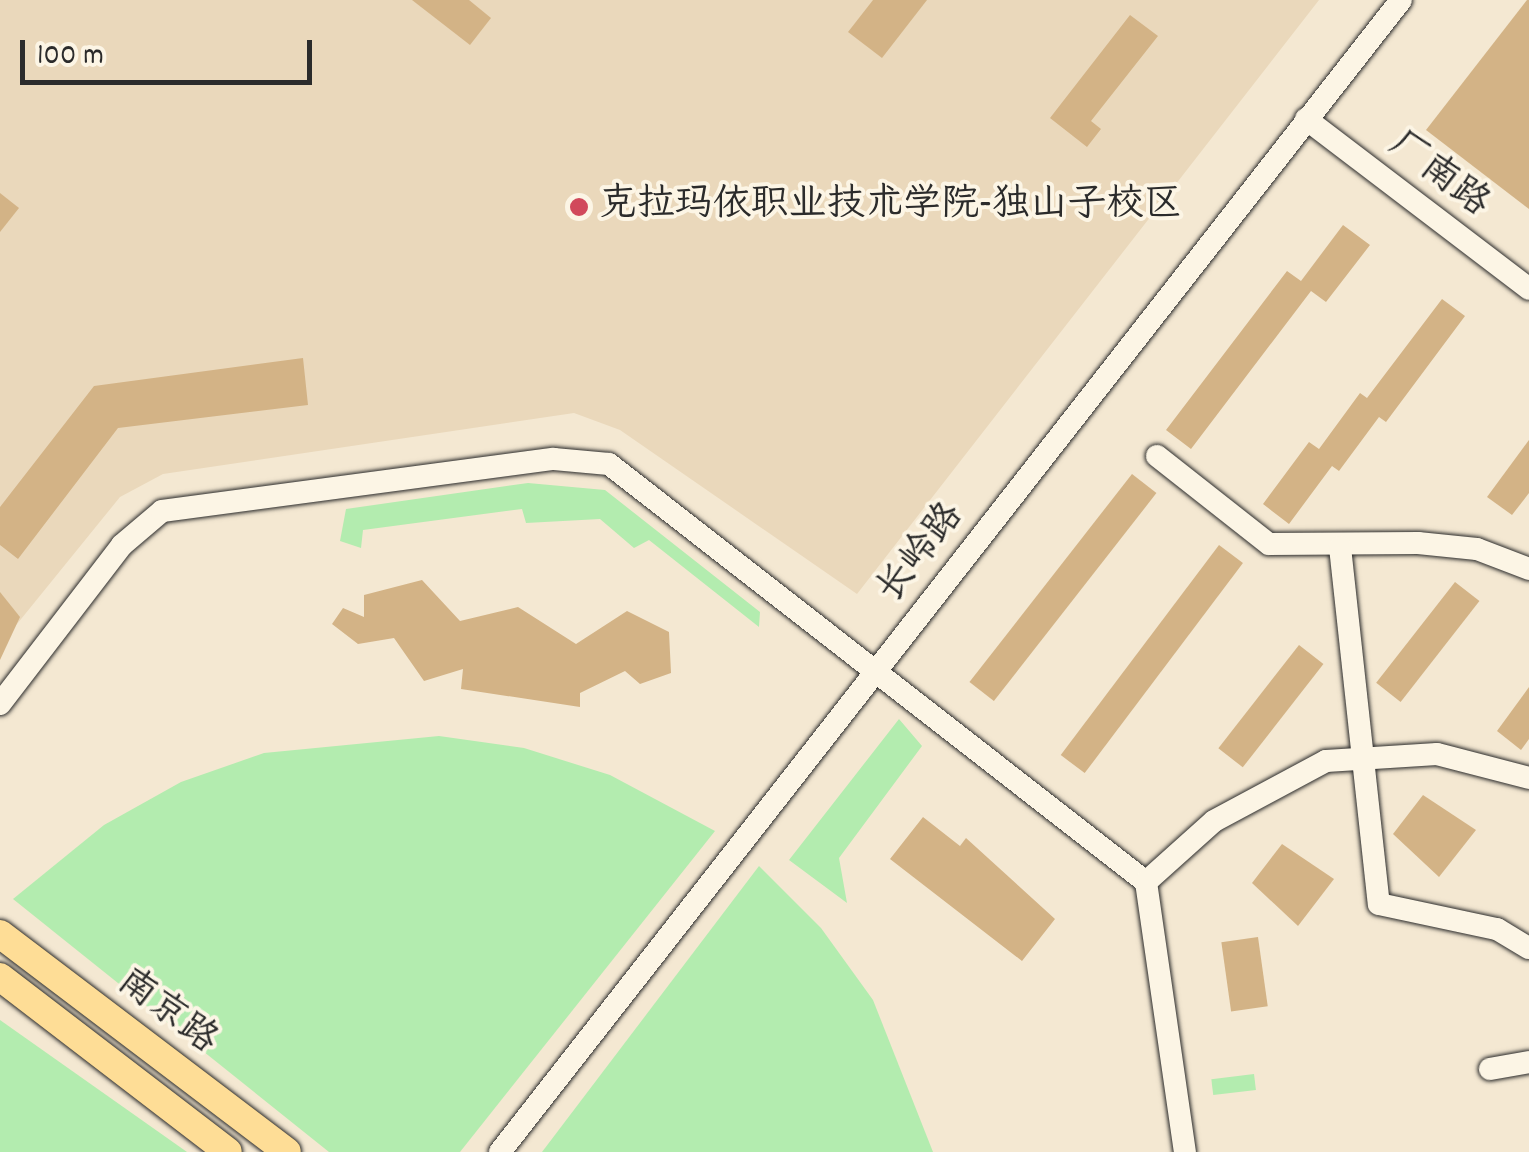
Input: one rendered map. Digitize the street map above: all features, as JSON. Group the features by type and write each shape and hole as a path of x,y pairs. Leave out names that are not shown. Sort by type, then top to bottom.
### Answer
{"main road":[{"name":"南京路","path":"0,934 287,1152"},
{"name":"南京路","path":"0,977 228,1152"}],"street":[{"name":"长岭路","path":"500,1152 1401,0"},
{"name":"厂南路","path":"1306,120 1529,289"},
{"path":"1157,456 1268,544 1477,549 1529,569"},
{"path":"0,704 122,545 162,511 554,459 609,464 878,668 1146,882 1185,1152"},
{"path":"1340,547 1359,755 1379,904 1497,929 1529,948"},
{"path":"1146,882 1267,788 1359,755 1437,754 1529,778"},
{"path":"1490,1069 1529,1062"}],"shaded area":[{"name":"克拉玛依职业技术学院-独山子校区","path":"0,0 1319,0 857,594 620,430 574,413 163,474 120,497 0,645"}],"green space":[{"path":"528,483 605,490 760,612 759,627 649,540 634,548 600,519 526,523 522,509 363,530 361,548 340,541 346,509"},
{"path":"899,719 922,746 839,858 847,903 789,860"},
{"path":"439,736 524,748 610,775 715,831 460,1152 329,1152 13,899 104,825 181,782 264,753"},
{"path":"759,866 821,928 873,1000 933,1152 542,1152"},
{"path":"0,1020 187,1152 0,1152"},
{"path":"1254,1074 1256,1090 1213,1095 1211,1079"}],"building":[{"path":"412,0 469,0 491,18 470,45"},
{"path":"873,0 927,0 882,58 848,32"},
{"path":"1529,0 1529,209 1426,130"},
{"path":"1130,15 1158,36 1091,121 1101,129 1087,147 1050,118"},
{"path":"0,193 19,208 0,232"},
{"path":"1343,225 1370,245 1326,302 1311,291 1191,449 1166,430 1287,271 1301,281"},
{"path":"1442,299 1465,316 1386,422 1379,417 1339,471 1332,466 1289,524 1263,504 1309,442 1319,449 1360,393 1367,398"},
{"path":"303,358 308,405 118,428 18,559 0,545 0,507 94,386"},
{"path":"1529,440 1529,493 1512,515 1487,497"},
{"path":"1132,474 1156,493 994,701 969,682"},
{"path":"1219,545 1243,563 1085,773 1061,755"},
{"path":"422,580 460,621 518,607 576,644 627,611 669,632 671,673 640,684 625,671 580,693 580,707 461,689 463,669 424,681 394,638 358,644 332,624 343,608 364,617 364,595"},
{"path":"1455,582 1479,601 1401,702 1376,683"},
{"path":"0,592 20,617 0,660"},
{"path":"1299,645 1323,664 1243,767 1218,748"},
{"path":"1529,687 1529,739 1521,750 1497,731"},
{"path":"1423,795 1476,830 1439,877 1393,834"},
{"path":"923,817 960,846 966,838 1055,919 1022,961 890,859"},
{"path":"1282,844 1334,879 1298,926 1252,883"},
{"path":"1258,937 1268,1006 1231,1011 1221,942"}],"place":[{"name":"克拉玛依职业技术学院-独山子校区","path":"579,207"}]}
